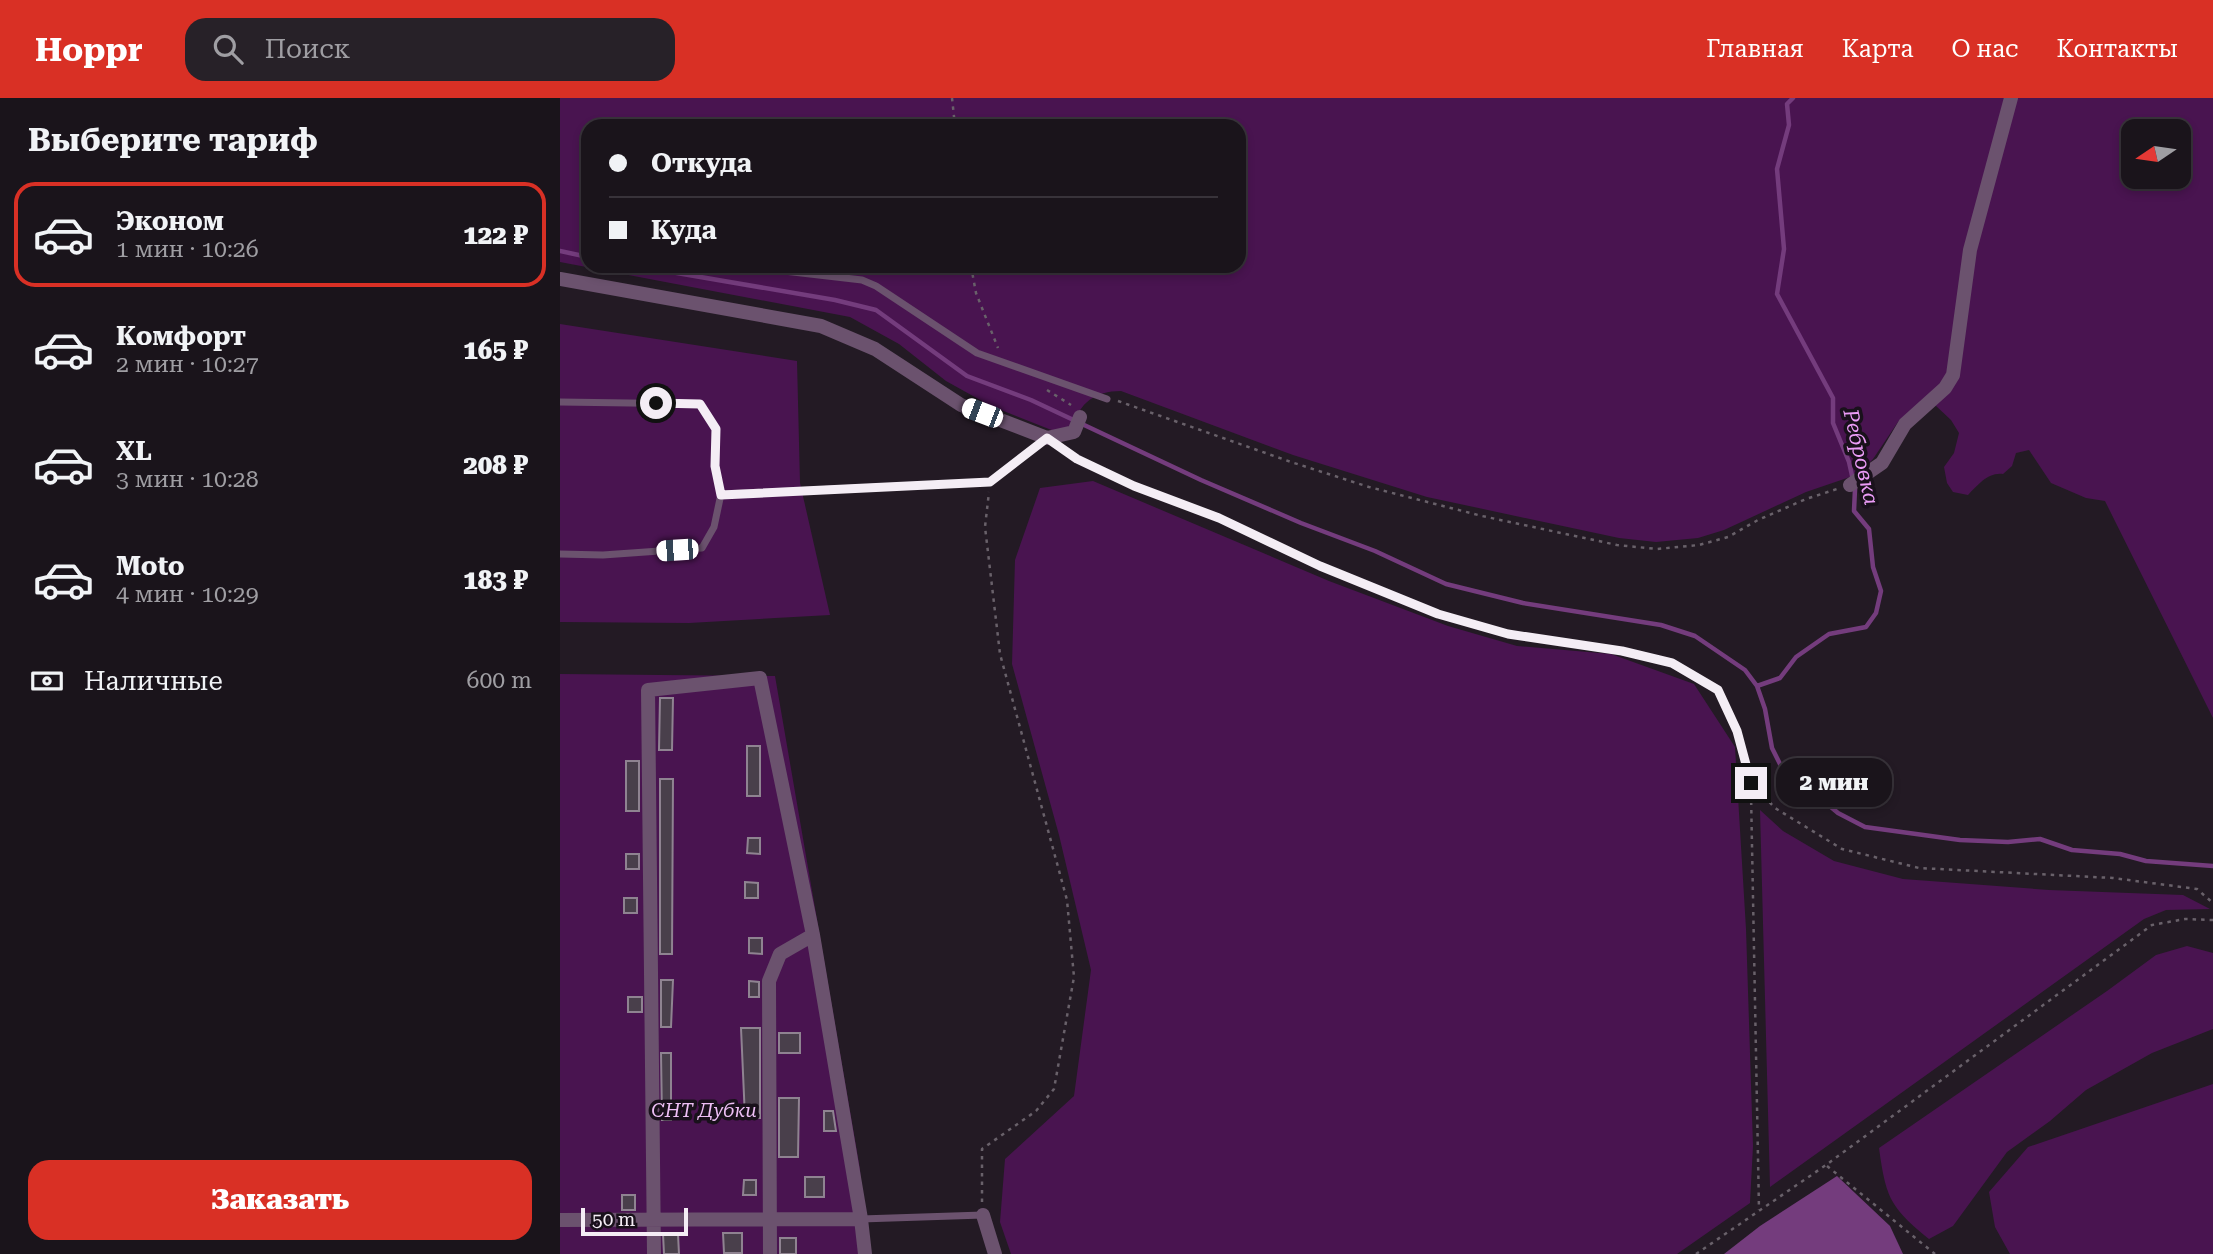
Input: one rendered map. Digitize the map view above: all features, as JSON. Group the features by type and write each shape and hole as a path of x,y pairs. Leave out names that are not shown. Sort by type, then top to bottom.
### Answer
{"street":[{"path":"1850,485 1882,463 1905,424 1945,388 1953,375 1969,250 2011,98"},
{"path":"560,279 821,326 875,349 961,405 1047,438 1074,432 1080,417"},
{"path":"654,1254 648,690 760,678 813,935 865,1254"},
{"path":"770,1254 769,981 780,954 813,935"},
{"path":"983,1215 995,1254"},
{"path":"560,1220 861,1219"}],"lane":[{"path":"797,273 862,281 876,286 977,353 1107,399"},
{"path":"560,402 700,404 716,429 715,466 721,495 713,527 702,548 603,555 560,554"},
{"path":"721,495 990,482 1047,438 1077,459 1134,486 1219,518 1320,566 1438,614 1508,634 1622,651 1672,663 1718,690 1737,731 1751,783"},
{"path":"861,1219 983,1215"}],"path":[{"path":"952,98 954,119"},
{"path":"972,273 976,293 994,342 1009,365"},
{"path":"1041,386 1070,404 1080,417"},
{"path":"1107,399 1124,401 1291,462 1425,503 1617,545 1657,549 1699,545 1728,537 1805,499 1850,485"},
{"path":"983,1215 982,1149 1036,1111 1054,1089 1074,977 1067,900 1000,654 985,527 990,482"},
{"path":"1751,783 1775,808 1842,849 1919,867 2113,878 2197,889 2213,903"},
{"path":"1751,783 1759,1212"},
{"path":"1696,1254 1826,1165 2152,925 2185,919 2213,920"},
{"path":"1826,1165 1935,1254"}],"green space":[{"path":"560,98 2213,98 2213,718 2105,501 2086,498 2051,483 2029,450 2016,453 2012,466 2003,474 1988,477 1968,495 1953,492 1947,483 1944,467 1954,453 1959,433 1951,420 1935,405 1912,409 1898,422 1873,459 1850,477 1806,492 1724,530 1698,538 1656,542 1619,538 1427,497 1293,455 1121,391 1096,396 1079,411 1072,428 1054,431 991,406 946,381 899,344 850,317 618,273 1246,273 1246,119 581,119 581,266 560,262"},
{"path":"560,324 797,361 800,483 830,615 689,623 560,622"},
{"path":"1093,481 1329,581 1448,626 1517,646 1611,654 1694,684 1735,747 1746,929 1753,1146 1750,1203 1677,1254 1011,1254 1000,1222 1005,1159 1074,1096 1091,970 1059,835 1012,664 1015,560 1040,488"},
{"name":"СНТ Дубки","path":"560,674 775,676 860,1169 865,1254 560,1254"},
{"path":"1760,810 1783,831 1834,861 1903,879 2049,890 2183,895 2210,909 2166,910 2144,919 1770,1187"},
{"path":"2187,946 2213,953 2213,1029 2152,1053 2086,1090 2050,1121 2007,1152 1953,1226 1929,1239 1906,1218 1888,1190 1879,1148 2156,955"},
{"path":"2213,1084 2213,1254 2010,1254 1995,1227 1989,1192 2028,1147"}],"shaded area":[{"path":"1837,1176 1890,1226 1903,1254 1724,1254 1760,1226"}],"building":[{"path":"660,698 673,698 672,750 659,750"},
{"path":"747,746 760,746 760,796 747,796"},
{"path":"626,761 639,761 639,811 626,811"},
{"path":"660,779 673,779 672,954 660,954"},
{"path":"748,838 760,838 760,854 747,853"},
{"path":"626,854 639,854 639,869 626,869"},
{"path":"745,882 758,883 758,898 745,898"},
{"path":"624,898 637,898 637,913 624,913"},
{"path":"749,938 762,938 762,954 749,953"},
{"path":"661,980 673,980 671,1027 661,1027"},
{"path":"749,981 759,982 759,997 749,997"},
{"path":"628,997 642,997 642,1012 628,1012"},
{"path":"741,1028 760,1028 760,1118 745,1118"},
{"path":"779,1033 800,1033 800,1053 779,1053"},
{"path":"661,1053 671,1053 671,1120 662,1120"},
{"path":"779,1098 799,1098 798,1157 779,1157"},
{"path":"824,1111 833,1111 836,1131 824,1131"},
{"path":"805,1177 824,1177 824,1197 805,1197"},
{"path":"744,1180 756,1180 756,1195 743,1195"},
{"path":"622,1195 635,1195 635,1210 622,1210"},
{"path":"723,1233 742,1233 742,1253 724,1253"},
{"path":"663,1234 678,1234 679,1254 664,1254"},
{"path":"780,1238 796,1238 796,1254 780,1254"}],"waterway":[{"name":"Ребровка","path":"1757,686 1780,678 1796,657 1829,634 1866,627 1876,613 1881,591 1873,567 1869,529 1854,511 1855,489 1849,462 1833,423 1833,398 1777,294 1784,249 1777,169 1789,125 1787,104 1793,98"},
{"path":"560,251 581,256"},
{"path":"677,273 835,300 876,310 967,376 1031,400 1201,480 1375,551 1446,584 1523,603 1661,625 1695,636 1745,670 1757,686 1765,709 1772,748 1780,764 1838,813 1865,827 1960,840 2008,842 2040,839 2072,850 2120,854 2146,861 2213,866"}],"route":[{"path":"656,403 700,404 716,429 715,466 721,495 990,482 1047,438 1077,459 1134,486 1219,518 1320,566 1438,614 1508,634 1622,651 1672,663 1718,690 1737,731 1751,783"}]}
